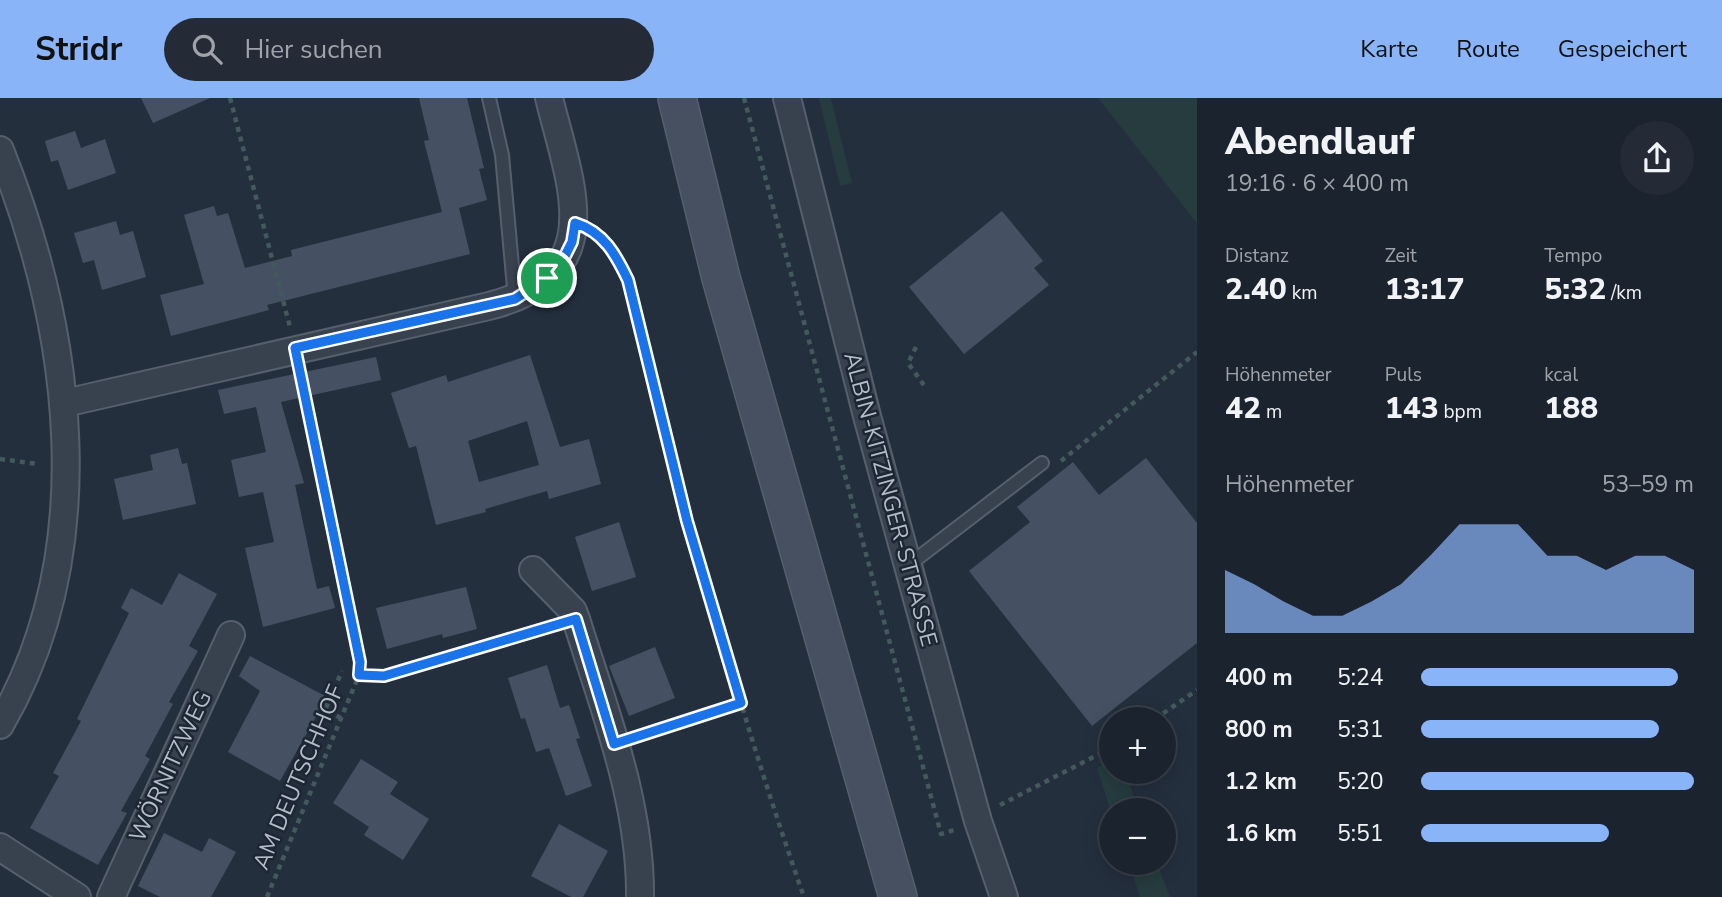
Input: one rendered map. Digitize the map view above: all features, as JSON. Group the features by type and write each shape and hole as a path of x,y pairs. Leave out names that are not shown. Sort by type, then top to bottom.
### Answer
{"main road":[{"path":"677,98 721,278 898,897"}],"street":[{"path":"65,403 515,299 547,278 563,260 572,242 575,223 572,190 549,98"},
{"name":"ALBIN-KITZINGER-STRASSE","path":"787,98 861,392 977,819 1004,897"},
{"path":"0,150 42,275 65,403 67,468 54,574 38,646 0,724"},
{"path":"533,570 573,611 576,619 628,793 640,864 640,897"},
{"name":"WÖRNITZWEG","path":"111,897 231,635"},
{"path":"0,847 77,897"}],"lane":[{"path":"489,98 502,155 515,299"},
{"path":"909,564 1042,463"}],"path":[{"name":"AM DEUTSCHHOF","path":"230,98 295,348 360,662 359,675 267,897"},
{"path":"744,98 941,834 977,819 1099,754"},
{"path":"575,223 590,228 608,245 628,280 687,521 741,703 804,897"},
{"path":"916,347 908,363 926,388"},
{"path":"1042,463 1059,462 1197,352"},
{"path":"0,459 67,468"},
{"path":"359,675 384,676 576,619"},
{"path":"341,718 325,710 342,671"},
{"path":"1173,707 1197,690"},
{"path":"614,744 741,703"}],"green space":[{"path":"819,98 831,98 852,183 840,186"},
{"path":"1098,98 1197,98 1197,223"},
{"path":"1102,784 1130,784 1134,798 1107,798"},
{"path":"1133,875 1162,875 1170,897 1140,897"}],"building":[{"path":"141,98 210,98 153,123"},
{"path":"419,98 467,98 484,168 479,169 487,200 459,208 470,254 267,305 269,310 171,336 160,295 204,284 184,215 214,206 217,216 228,213 245,268 292,256 291,250 442,212 424,141 429,140"},
{"path":"75,131 81,148 105,139 116,173 68,190 58,160 51,162 45,141"},
{"path":"1002,211 1043,261 1034,268 1049,285 964,354 909,287"},
{"path":"116,221 120,235 133,231 146,277 102,290 94,260 83,263 74,233"},
{"path":"530,355 560,447 589,439 601,484 549,499 547,491 485,509 486,512 436,525 416,446 409,448 391,393 446,375 448,382","holes":["527,421 539,465 479,482 468,441"]},
{"path":"376,357 381,380 281,402 304,483 295,485 317,589 329,586 335,608 263,627 245,548 274,542 263,492 239,497 231,460 266,452 256,407 224,414 218,390"},
{"path":"178,448 182,464 187,463 196,504 123,520 114,479 153,470 150,455"},
{"path":"1146,458 1197,523 1197,643 1116,707 1099,707 1099,720 1092,726 969,571 1030,522 1017,507 1073,462 1099,495"},
{"path":"619,522 636,577 592,591 575,537"},
{"path":"179,573 217,594 189,646 198,651 169,702 173,704 145,756 150,759 121,811 127,813 98,865 30,828 59,776 53,773 81,721 77,719 129,613 121,608 131,588 162,605"},
{"path":"466,587 477,629 443,638 442,634 387,649 376,608"},
{"path":"655,647 675,698 629,716 609,666"},
{"path":"250,656 327,697 280,781 228,752 260,691 239,676"},
{"path":"547,665 560,708 569,705 580,738 576,739 592,786 566,796 549,748 536,752 525,718 521,719 508,678"},
{"path":"361,759 398,782 390,794 429,819 403,860 364,835 369,827 333,803"},
{"path":"559,824 608,851 583,897 571,897 531,876"},
{"path":"164,833 202,852 209,838 236,852 211,897 160,897 138,886"}],"route":[{"path":"575,223 590,228 608,245 628,280 687,521 741,703 649,735 614,744 576,619 494,646 384,676 359,675 360,662 295,348 515,299 532,291 547,278 563,260 572,242 575,223"}]}
